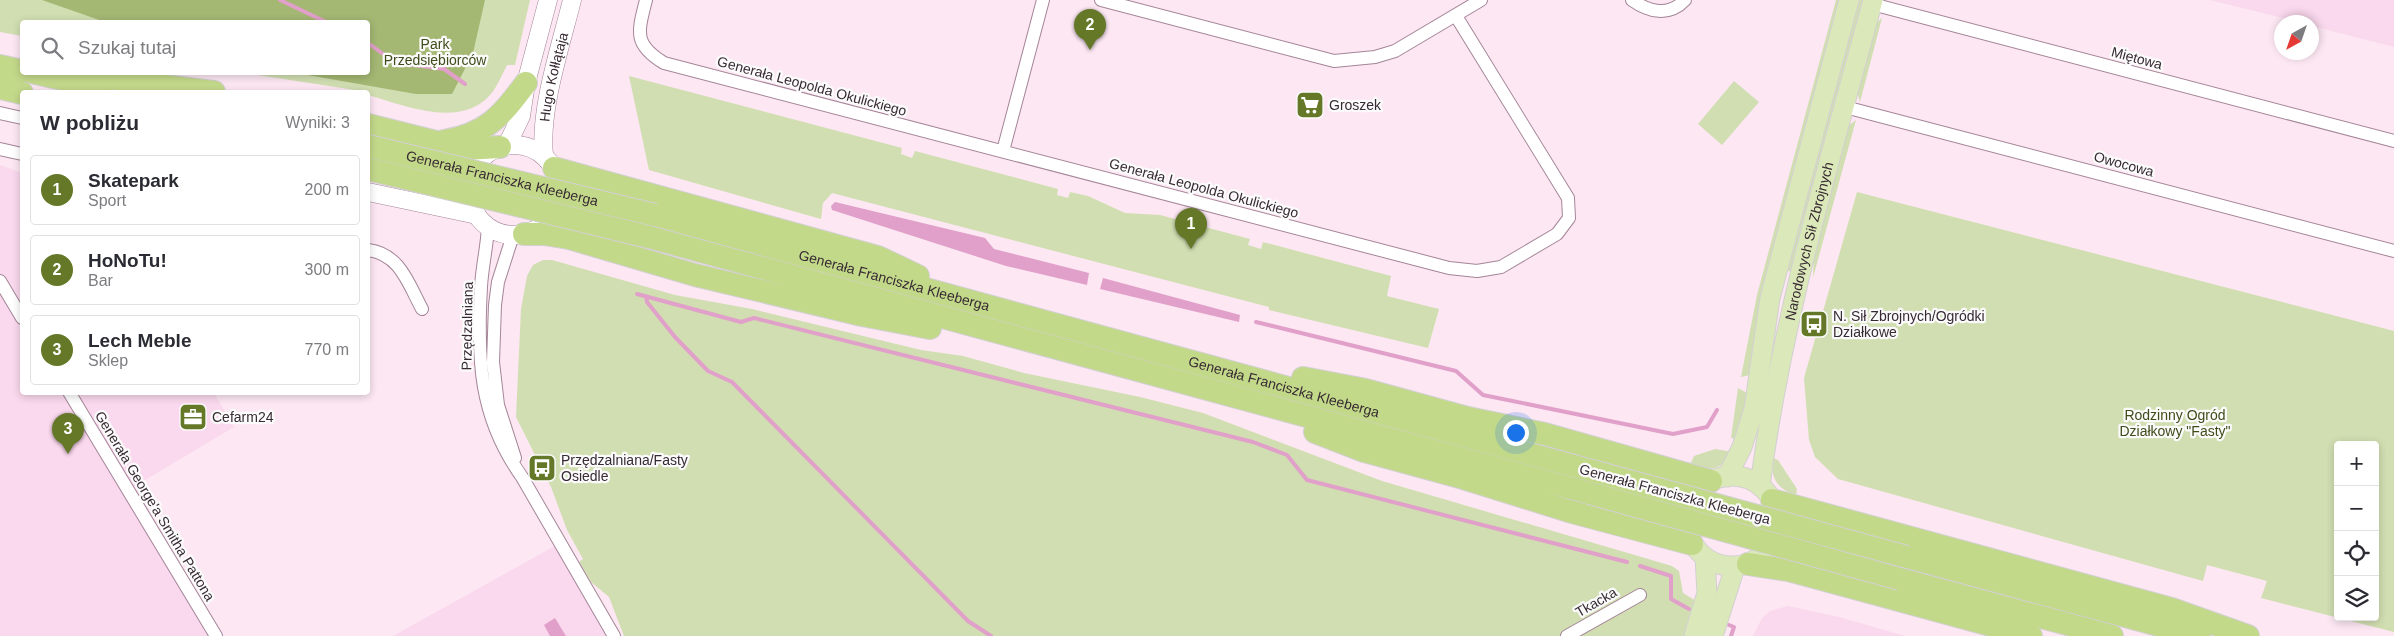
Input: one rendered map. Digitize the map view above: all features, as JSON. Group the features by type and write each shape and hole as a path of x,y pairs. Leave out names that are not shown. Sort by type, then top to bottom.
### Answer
{"highway":[{"path":"42,75 113,90"},
{"path":"98,75 131,82 197,90"},
{"path":"438,142 462,138 483,130 507,109 526,83"},
{"path":"0,88 20,93"},
{"path":"370,125 474,150 504,146"},
{"name":"Generała Franciszka Kleeberga","path":"370,146 655,215 2200,636"},
{"path":"549,162 878,256 971,301"},
{"name":"Generała Franciszka Kleeberga","path":"370,169 649,238 2112,636"},
{"path":"518,235 544,234 569,238 695,275 862,316 997,342 1051,347"},
{"path":"1206,366 1253,369 1366,390 1468,418 1545,434 1719,479"},
{"path":"1229,396 1292,424 1364,451 1463,478 1699,551"},
{"path":"1766,493 2172,609 2248,636"},
{"path":"1742,565 1788,570 2032,636"}],"main road":[{"name":"Narodowych Sił Zbrojnych","path":"1719,479 1742,447 1754,409 1768,306 1849,0"},
{"name":"Narodowych Sił Zbrojnych","path":"1766,493 1782,360 1799,281 1873,2"},
{"path":"1775,277 1799,281"},
{"path":"1694,636 1707,593 1699,551 1687,530 1687,516 1696,496 1719,479 1750,480 1766,493 1776,515 1776,530 1771,544 1762,556 1742,565 1720,565 1699,551"},
{"path":"1713,636 1742,565"}],"street":[{"name":"Hugo Kołłątaja","path":"504,146 521,116 526,83 548,0"},
{"name":"Hugo Kołłątaja","path":"549,162 542,142 545,118 572,0"},
{"name":"Generała Leopolda Okulickiego","path":"646,0 638,29 641,43 650,54 664,63 1449,268 1477,271 1501,267 1557,234 1569,218 1568,198 1456,16"},
{"path":"1003,151 1043,0"},
{"path":"1101,0 1334,61 1375,57 1395,51 1481,0"},
{"path":"1632,0 1642,7 1661,12 1671,10 1685,0"},
{"name":"Miętowa","path":"1873,2 2394,140"},
{"name":"Owocowa","path":"1845,107 2394,251"},
{"path":"0,113 20,118"},
{"path":"370,193 482,221 500,233 518,235 545,224 558,203 559,186 549,162 522,146 504,146 490,152 474,170 469,193 482,221"},
{"path":"0,149 20,154"},
{"name":"Przędzalniana","path":"482,221 487,254 481,286 480,368 492,425 508,458 522,477 614,636"},
{"name":"Przędzalniana","path":"518,235 498,282 494,315 493,362 494,385 502,422 522,477"},
{"path":"370,250 380,252 394,261 422,309"},
{"path":"0,281 20,315"},
{"name":"Generała George'a Smitha Pattona","path":"71,395 216,636"},
{"name":"Tkacka","path":"1567,636 1640,595"}],"shaded area":[{"path":"2210,0 2394,0 2394,47 2319,28 2319,15 2274,16"},
{"path":"0,165 20,172 20,395 215,395 234,427 135,486 223,636 0,636"},
{"path":"835,202 985,238 994,249 1089,273 1087,285 1006,266 832,210 831,206"},
{"path":"1103,278 1240,315 1239,322 1100,289"},
{"path":"555,546 607,636 393,636"},
{"path":"1788,606 1839,617 1905,636 1753,636 1762,618 1770,611"},
{"path":"555,618 566,636 550,636 544,625"}],"green space":[{"name":"Park Przedsiębiorców","path":"0,0 530,0 515,65 507,65 494,90 482,102 467,110 451,112 434,112 400,105 370,96 370,90 355,90 258,75 370,75 370,20 20,20 20,36 0,32"},
{"name":"Park Przedsiębiorców","path":"42,0 485,0 473,53 452,94 416,94 307,75 370,75 370,20 99,20"},
{"path":"1836,0 1841,0 1750,375 1741,377 1757,295"},
{"path":"1857,0 1866,0 1793,272 1785,270"},
{"path":"1882,18 1860,102 1857,91 1876,23"},
{"path":"629,76 902,148 901,154 912,158 915,151 1058,189 1057,195 1068,198 1070,192 1088,196 1125,213 1160,215 1250,239 1248,245 1261,249 1263,242 1391,276 1387,296 1439,309 1428,348 1269,310 1269,307 832,193 823,203 821,219 649,170"},
{"path":"1734,81 1759,102 1722,145 1698,124"},
{"path":"1856,120 1813,278 1814,256 1848,126"},
{"name":"Rodzinny Ogród Działkowy \"Fasty\"","path":"1857,192 2394,331 2394,632 2351,621 2379,621 2379,441 2334,441 2334,617 2261,598 2267,581 2207,565 2203,581 1838,479 1815,457 1809,440 1804,378"},
{"path":"543,260 552,260 675,295 752,309 921,350 963,356 1024,373 1140,397 1203,413 1382,481 1672,566 1679,571 1683,593 1696,601 1687,636 624,636 609,597 591,582 579,562 583,559 567,530 551,487 516,417 521,309 527,276 533,265"},
{"path":"1738,388 1747,393 1749,398 1737,439 1731,438"},
{"path":"1715,449 1733,452 1728,459 1714,468 1689,467 1694,456"},
{"path":"1773,458 1778,460 1797,489 1796,495 1784,490 1776,482 1772,465"}],"waterway":[{"path":"280,0 322,20"},
{"path":"370,44 386,56 407,64 444,69 465,84"},
{"path":"637,294 741,322 754,318 1253,442 1287,455 1307,480 1627,562"},
{"path":"646,296 647,302 675,337 708,371 732,382 968,621 991,636"},
{"path":"1256,322 1456,371 1483,395 1673,434 1707,427 1717,410"},
{"path":"1640,566 1671,576 1671,599 1689,609"},
{"path":"1729,625 1734,627 1731,636"}],"place":[{"name":"HoNoTu!","path":"1090,50"},
{"name":"Groszek","path":"1310,105"},
{"name":"Skatepark","path":"1191,249"},
{"name":"N. Sił Zbrojnych/Ogródki Działkowe","path":"1814,324"},
{"name":"Cefarm24","path":"193,417"},
{"name":"Lech Meble","path":"68,454"},
{"name":"Przędzalniana/Fasty Osiedle","path":"542,468"}]}
